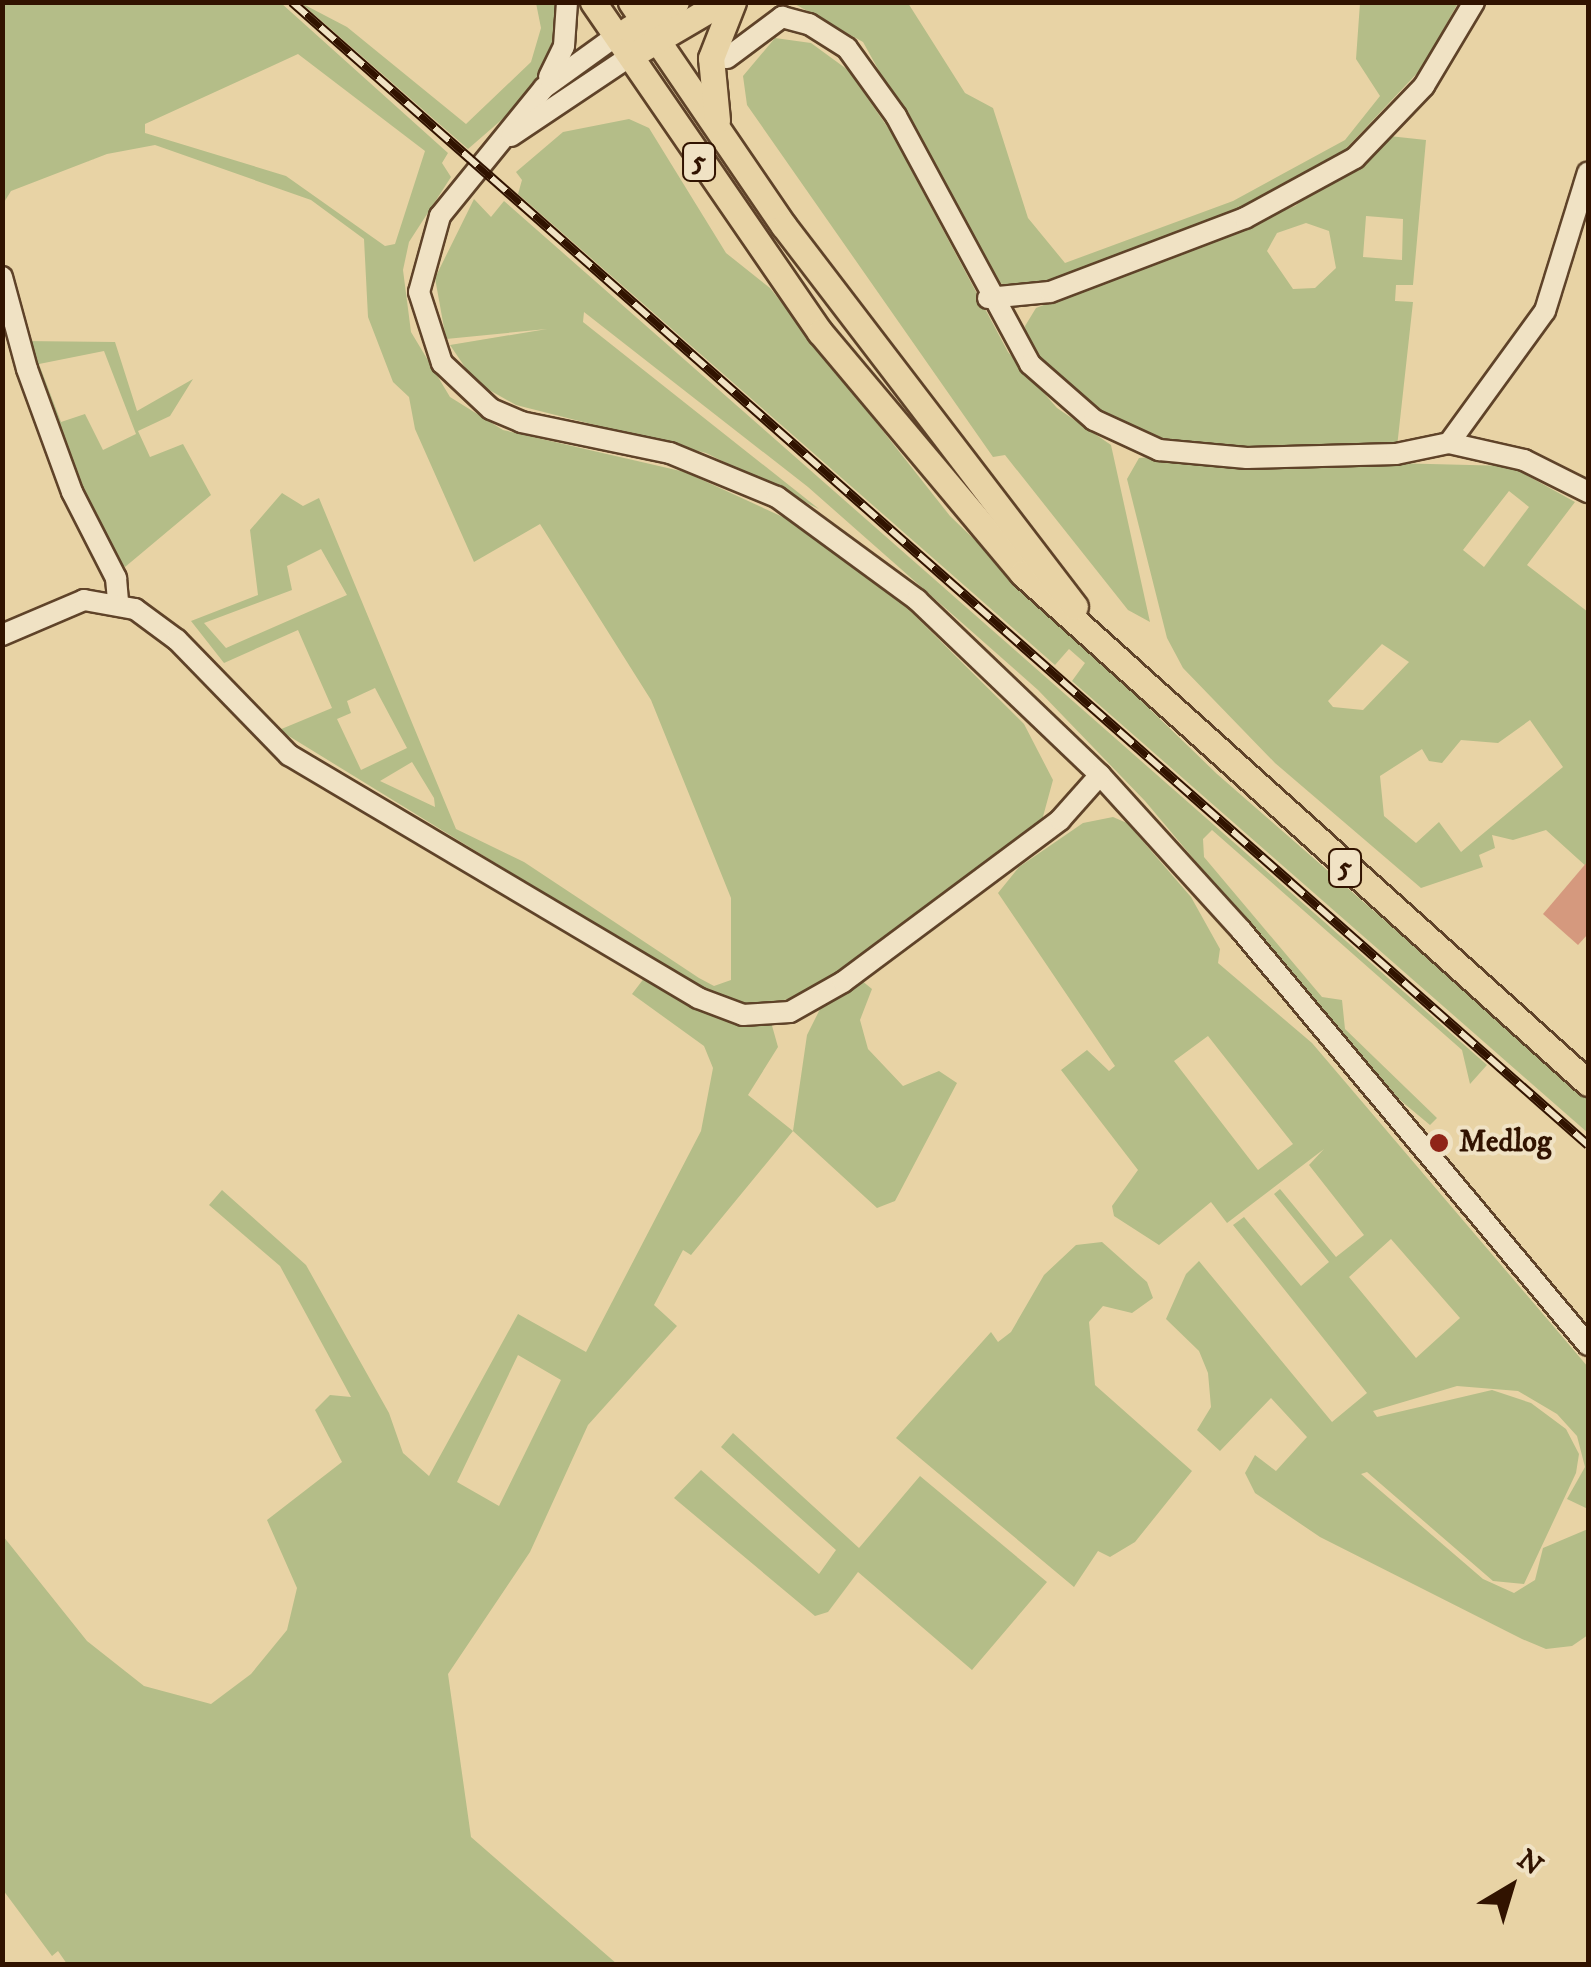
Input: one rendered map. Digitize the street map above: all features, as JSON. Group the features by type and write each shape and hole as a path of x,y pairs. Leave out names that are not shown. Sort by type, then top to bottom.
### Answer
{"main road":[{"path":"594,2 623,47 643,22 676,2"},
{"path":"643,22 722,2"},
{"path":"721,134 708,77 732,2"},
{"name":"5","path":"643,22 721,134 1103,651"},
{"name":"5","path":"623,47 756,245 892,424 1022,574 1103,651 1588,1082"}],"street":[{"path":"567,2 564,46 544,88 482,159 440,216 419,274 428,336 460,386 521,422 693,460 800,510 940,620 1100,775 1241,930 1588,1345"},
{"path":"988,298 1050,292 1245,218 1355,158 1424,86 1474,2"},
{"path":"728,58 782,17 809,24 847,48 896,116 988,298 1056,391 1094,420 1159,450 1247,458 1396,454 1449,443 1524,460 1588,492"},
{"path":"544,88 623,47"},
{"path":"482,159 623,47"},
{"path":"1449,443 1546,311 1588,172"},
{"path":"2,277 27,369 72,492 116,578 118,602"},
{"path":"2,635 69,603 118,602 164,629 289,755 698,998 743,1015 790,1012 843,982 1060,820 1100,775"}],"green space":[{"path":"3,3 281,3 448,153 442,163 451,177 409,242 403,270 411,332 450,397 503,430 685,472 798,524 889,590 1024,724 1053,780 1041,824 804,996 748,1007 718,1000 279,730 332,708 298,630 224,663 191,621 258,595 250,530 282,493 303,506 319,498 456,829 524,862 699,978 714,986 731,980 731,898 651,700 540,524 474,562 415,429 409,397 393,382 368,317 364,239 311,200 155,145 107,154 11,191 3,204","holes":["298,54 425,151 395,244 385,246 286,176 145,133 145,124","321,549 347,595 226,648 204,623 292,590 287,566","375,688 407,748 361,770 337,719 351,713 347,701","412,762 434,798 435,807 380,781"]},
{"path":"301,3 347,27 466,124 531,62 541,28 536,3 557,3 557,44 522,102 468,149"},
{"path":"793,3 908,3 965,93 993,108 1028,218 1065,263 1233,201 1345,140 1380,96 1356,59 1360,3 1458,3 1422,68 1340,155 1268,196 1046,285 1023,287 997,283 863,42"},
{"path":"775,38 811,43 848,70 891,132 1008,352 1057,408 1111,445 1150,622 1128,610 1005,455 993,457 747,105 743,76"},
{"path":"629,119 649,128 726,253 770,288 950,516 1217,774 1588,1098 1588,1133 1072,681 1085,663 1069,649 1055,665 518,194 522,180 516,172 563,132"},
{"path":"1389,136 1426,140 1413,285 1396,285 1395,301 1413,302 1397,447 1211,448 1146,435 1104,417 1055,382 1027,344 1025,326 1036,308 1295,206","holes":["1366,216 1403,219 1402,260 1363,257","1306,223 1329,231 1336,268 1315,288 1293,289 1267,251 1277,233"]},
{"path":"474,199 491,217 504,201 1487,1065 1470,1084 1462,1050 1212,830 1203,839 1204,857 1322,997 1342,1000 1345,1029 1437,1118 1430,1125 1388,1090 1145,801 1038,690 808,487 584,312 583,322 819,509 706,453 516,405 475,382 450,345 547,329 446,339 435,278"},
{"path":"22,341 115,342 137,411 193,379 170,416 138,431 150,457 183,444 211,495 125,567 95,532","holes":["104,351 136,434 103,450 85,414 61,422 39,364"]},
{"path":"1139,458 1510,466 1575,502 1527,565 1588,612 1588,868 1546,830 1513,840 1492,835 1495,848 1479,855 1483,867 1421,888 1275,763 1183,668 1167,638 1127,479","holes":["1509,491 1529,507 1484,567 1463,550","1382,644 1409,662 1363,710 1333,707 1328,701","1530,720 1563,767 1461,852 1439,822 1416,843 1384,816 1380,776 1422,749 1429,761 1442,763 1461,740 1498,743"]},
{"path":"1113,817 1127,823 1191,897 1220,949 1218,963 1312,1043 1588,1367 1588,1509 1567,1499 1585,1467 1577,1436 1557,1414 1518,1391 1457,1386 1373,1411 1377,1417 1492,1390 1531,1403 1566,1429 1579,1454 1576,1473 1524,1584 1493,1581 1367,1472 1361,1474 1483,1579 1514,1593 1535,1580 1543,1548 1588,1529 1588,1635 1572,1646 1546,1649 1522,1639 1320,1537 1255,1493 1245,1473 1255,1455 1276,1471 1307,1437 1271,1398 1220,1451 1197,1430 1211,1407 1208,1373 1199,1351 1166,1319 1186,1274 1199,1261 1332,1422 1367,1393 1233,1225 1244,1217 1301,1286 1329,1262 1274,1194 1280,1189 1336,1257 1364,1235 1309,1165 1324,1149 1227,1223 1211,1202 1159,1245 1114,1216 1112,1206 1138,1170 1061,1070 1087,1050 1109,1071 1115,1066 998,893 1019,867 1083,823","holes":["1208,1036 1293,1144 1258,1170 1174,1061","1391,1239 1460,1318 1416,1358 1349,1277"]},
{"path":"645,977 706,1012 771,1022 778,1047 748,1095 793,1131 691,1255 683,1250 654,1305 677,1326 588,1425 530,1552 448,1674 471,1837 617,1964 67,1964 58,1951 52,1956 3,1890 3,1536 87,1641 144,1686 211,1704 251,1674 287,1630 297,1588 267,1520 342,1462 315,1410 330,1395 351,1397 280,1266 209,1205 222,1190 306,1265 389,1413 403,1453 429,1476 518,1314 586,1352 701,1131 713,1068 704,1046 632,994","holes":["518,1355 561,1380 499,1506 457,1482"]},
{"path":"861,980 872,989 860,1020 868,1049 903,1086 939,1071 957,1083 895,1201 877,1208 793,1131 807,1035 820,1009"},
{"path":"1102,1242 1147,1282 1153,1298 1132,1313 1103,1306 1089,1322 1095,1385 1192,1471 1135,1542 1110,1557 1098,1551 1074,1587 896,1438 991,1332 998,1342 1011,1332 1044,1275 1076,1245"},
{"path":"733,1433 859,1548 920,1476 1047,1582 972,1670 858,1572 828,1612 815,1616 674,1498 701,1470 819,1574 836,1550 721,1447"}],"building":[{"path":"1588,861 1588,934 1578,945 1543,914"}],"railway":[{"path":"292,2 1588,1145"}],"place":[{"name":"Medlog","path":"1439,1143"}]}
